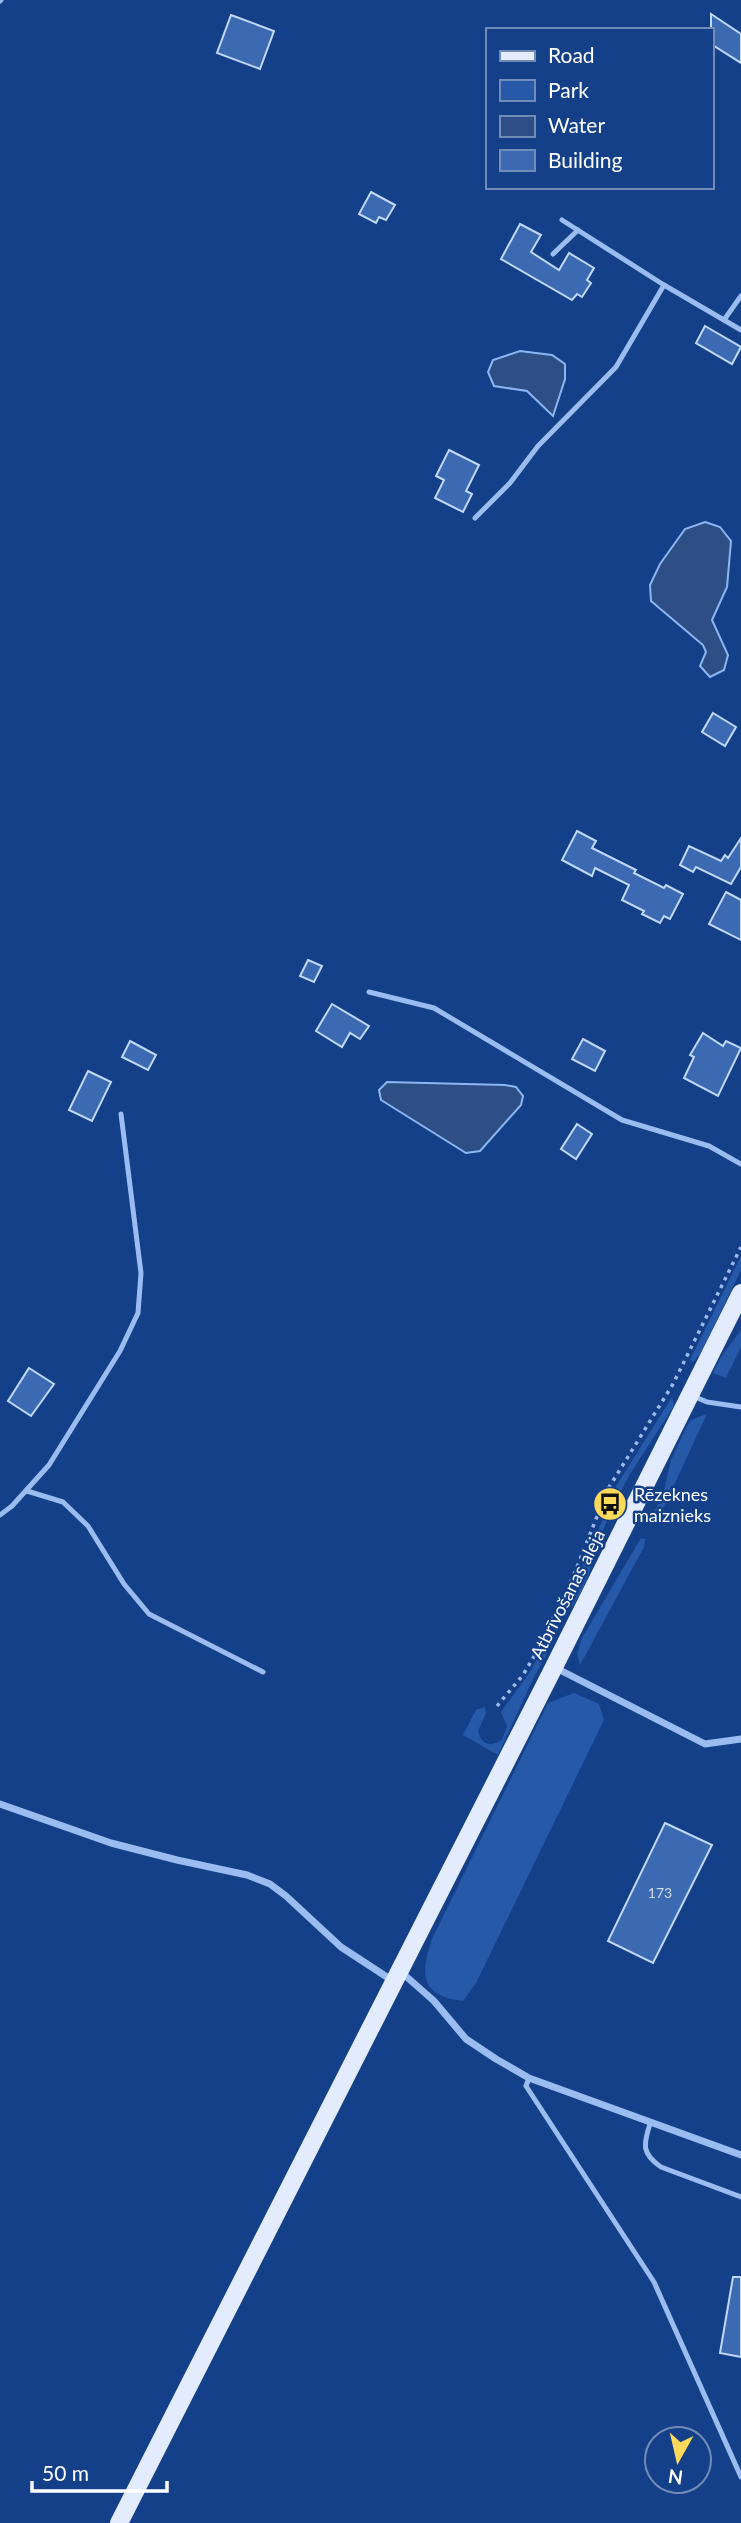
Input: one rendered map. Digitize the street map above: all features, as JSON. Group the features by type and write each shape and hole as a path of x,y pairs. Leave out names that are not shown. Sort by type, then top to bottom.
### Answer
{"main road":[{"name":"Atbrīvošanas aleja","path":"119,2523 741,1293"}],"street":[{"path":"554,1667 705,1744 741,1739"},
{"path":"0,1804 111,1843 247,1875 270,1884 341,1947 396,1976 434,2001 466,2039 529,2078 741,2155"}],"lane":[{"path":"562,220 741,330"},
{"path":"553,254 578,230"},
{"path":"475,518 510,484 538,446 617,367 664,285"},
{"path":"724,320 741,296"},
{"path":"369,992 434,1008 622,1120 709,1146 741,1164"},
{"path":"0,1515 49,1465 120,1351 138,1313 141,1273 121,1114"},
{"path":"690,1395 707,1402 741,1407"},
{"path":"27,1490 62,1502 88,1526 124,1584 149,1614 263,1672"},
{"path":"529,2078 526,2086 654,2282 741,2477"},
{"path":"650,2124 645,2149 651,2160 661,2168 741,2197"}],"path":[{"path":"497,1706 523,1675 536,1653 573,1577 608,1489 673,1384 741,1247"}],"green space":[{"path":"741,1256 741,1270 701,1353 693,1362 690,1360"},
{"path":"741,1330 741,1347 726,1378 713,1373 721,1357"},
{"path":"672,1397 674,1406 616,1496 613,1491"},
{"path":"707,1414 661,1513 654,1512 663,1495 671,1460 687,1426 691,1420"},
{"path":"605,1514 608,1518 584,1586 572,1607 563,1610"},
{"path":"641,1538 645,1539 644,1547 580,1665 577,1654 582,1638"},
{"path":"554,1627 554,1641 498,1755 463,1735 476,1710 485,1707 486,1713 478,1731 479,1736 487,1743 494,1744 502,1740 507,1726 501,1712 530,1672"},
{"path":"574,1693 599,1704 604,1720 476,1983 463,2001 438,1994 431,1988 425,1973 432,1939 548,1703"}],"water":[{"path":"520,351 552,355 565,364 565,379 553,416 527,391 494,386 488,372 493,360"},
{"path":"705,522 720,527 731,541 727,587 712,620 728,655 724,670 710,677 700,666 706,652 703,645 651,601 650,585 660,564 685,529"},
{"path":"387,1082 505,1085 516,1087 523,1096 521,1105 480,1151 466,1153 381,1100 379,1090"}],"building":[{"path":"711,14 741,34 741,63 713,45"},
{"path":"231,15 274,31 260,69 217,53"},
{"path":"371,192 395,205 386,220 379,217 376,223 359,214"},
{"path":"520,224 541,235 531,252 559,270 569,253 594,268 587,280 591,283 582,297 577,294 572,300 501,259"},
{"path":"705,326 741,347 732,364 696,343"},
{"path":"449,450 479,465 466,491 472,494 463,512 435,498 444,480 436,476"},
{"path":"713,713 736,727 725,746 702,732"},
{"path":"577,831 596,841 592,848 636,870 634,873 683,894 670,919 664,916 660,923 622,900 629,885 595,868 592,876 562,860"},
{"path":"741,838 741,867 731,884 696,867 693,872 680,865 689,846 721,861 725,855 728,858"},
{"path":"726,892 741,900 741,940 709,924"},
{"path":"308,960 322,966 314,982 300,976"},
{"path":"332,1004 369,1026 360,1039 350,1033 342,1047 316,1031"},
{"path":"703,1033 723,1046 726,1041 741,1048 718,1096 684,1078 694,1057 690,1055"},
{"path":"583,1039 605,1051 595,1071 572,1059"},
{"path":"130,1041 156,1055 148,1070 122,1057"},
{"path":"88,1071 111,1082 92,1121 69,1110"},
{"path":"577,1124 592,1134 576,1159 561,1149"},
{"path":"29,1368 54,1384 31,1416 8,1401"},
{"path":"665,1823 712,1845 653,1963 608,1941"},
{"path":"733,2277 741,2277 741,2357 720,2353"}],"place":[{"name":"Rēzeknes maiznieks","path":"610,1504"}]}
